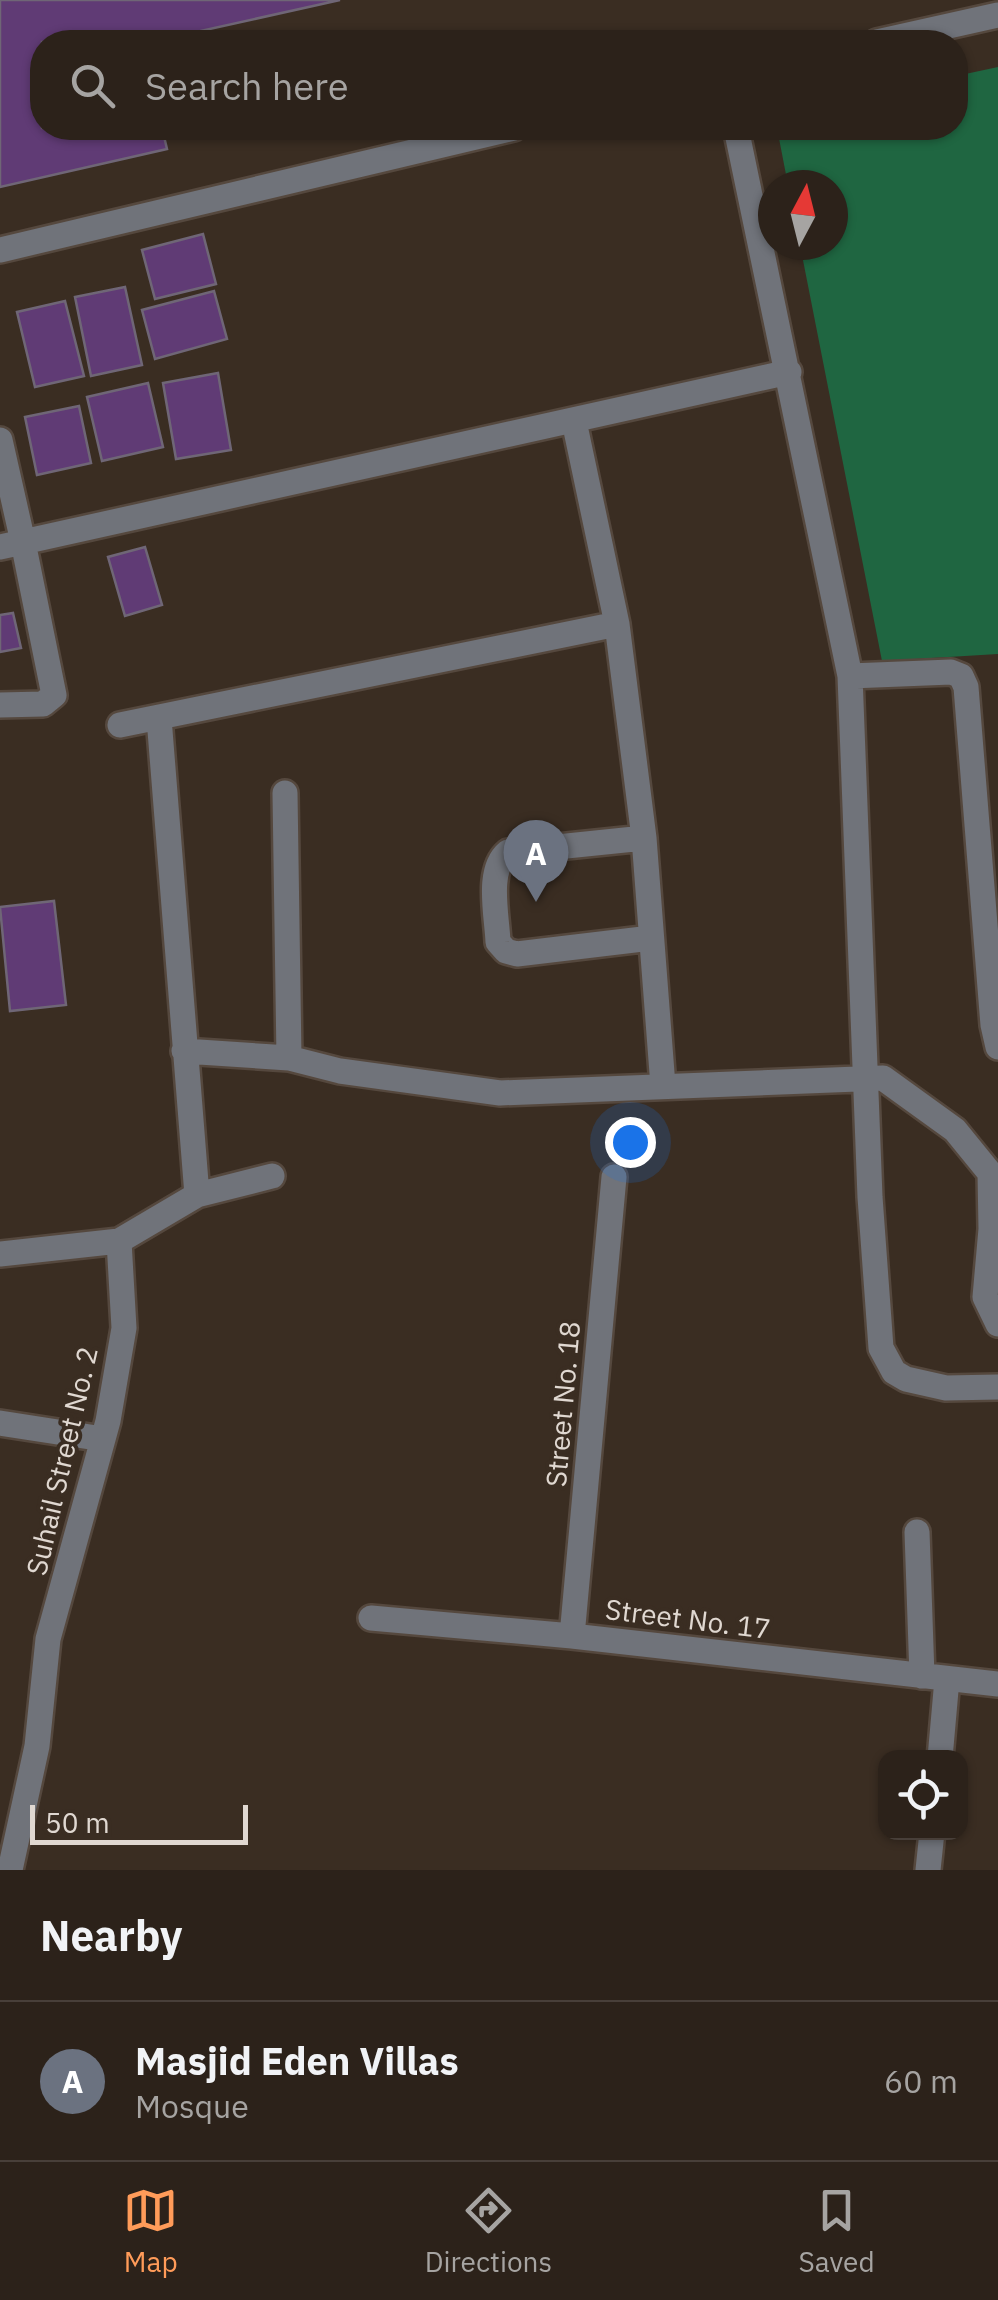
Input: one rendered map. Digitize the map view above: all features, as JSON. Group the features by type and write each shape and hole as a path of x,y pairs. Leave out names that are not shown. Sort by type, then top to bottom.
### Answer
{"street":[{"path":"931,30 998,15"},
{"path":"0,250 463,140"},
{"path":"739,140 850,676 881,1348 894,1372 906,1379 946,1388 998,1387"},
{"path":"11,544 789,372"},
{"path":"574,421 617,624 644,838 663,1086"},
{"path":"0,440 11,544 54,695 43,704 0,705"},
{"path":"120,725 617,624"},
{"path":"850,676 951,672 961,676 966,687 993,1025 998,1047"},
{"path":"159,718 197,1195"},
{"path":"285,793 289,1058"},
{"path":"644,838 508,852 499,860 495,872 498,942 517,954 652,938"},
{"path":"184,1050 289,1058 340,1071 500,1093 883,1078 955,1130 990,1173 992,1230 985,1297 998,1324"},
{"path":"0,1254 118,1241 197,1195 272,1176"},
{"name":"Street No. 18","path":"572,1636 614,1177"},
{"name":"Suhail Street No. 2","path":"10,1870 37,1746 48,1639 103,1439 124,1328 118,1241"},
{"path":"0,1423 103,1439"},
{"path":"916,1532 935,1678 940,1750"},
{"name":"Street No. 17","path":"370,1618 572,1636 998,1684"},
{"path":"928,1870 931,1840"}],"green space":[{"path":"998,67 998,654 882,661 803,260 848,260 848,170 785,170 779,140 968,140 968,73"}],"building":[{"path":"0,0 340,0 205,30 30,30 30,140 165,140 167,149 0,187"},
{"path":"203,234 216,284 155,299 142,250"},
{"path":"125,287 142,365 91,376 75,297"},
{"path":"214,291 227,339 155,359 142,310"},
{"path":"65,301 84,376 35,387 17,312"},
{"path":"218,373 231,450 176,459 163,383"},
{"path":"148,383 163,447 102,461 87,397"},
{"path":"79,406 91,463 37,475 25,417"},
{"path":"145,547 162,605 125,616 108,557"},
{"path":"13,613 21,648 0,652 0,615"},
{"path":"54,901 66,1005 10,1011 0,907"}],"place":[{"name":"Masjid Eden Villas","path":"536,902"}]}
